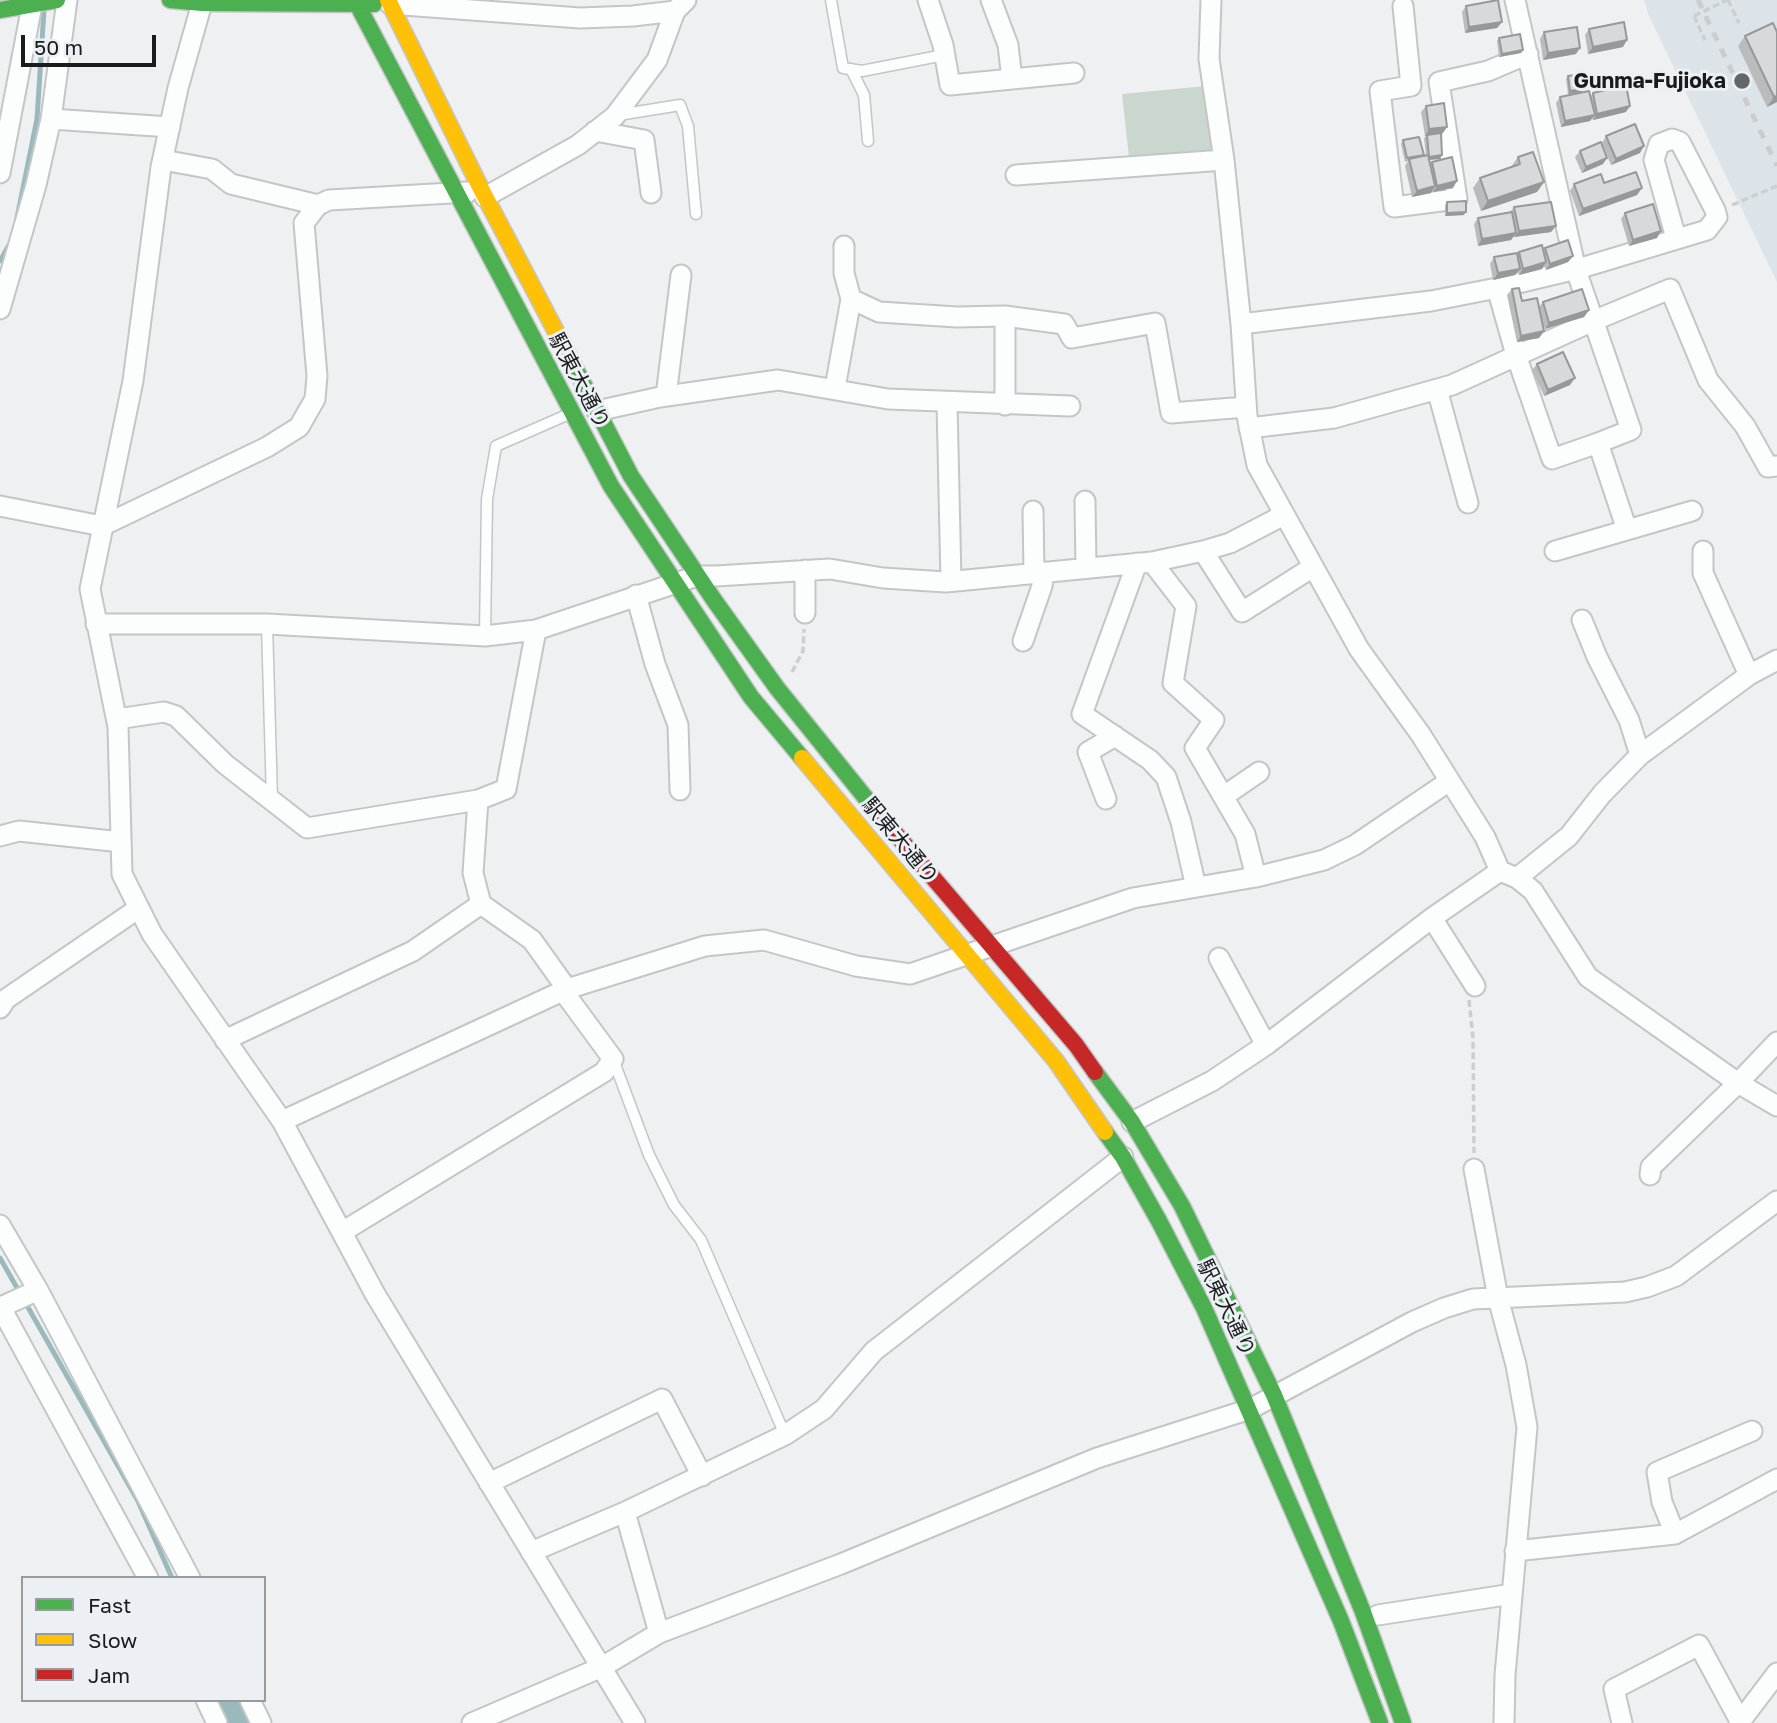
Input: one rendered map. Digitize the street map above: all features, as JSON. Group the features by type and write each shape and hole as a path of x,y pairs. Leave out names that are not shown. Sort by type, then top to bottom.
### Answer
{"street":[{"path":"0,10 33,2 57,0"},
{"path":"0,309 36,185 51,119 67,0"},
{"path":"170,0 202,3 389,2 580,18 633,16 681,6"},
{"path":"928,0 950,85 1074,73"},
{"path":"991,0 1007,45 1012,79"},
{"path":"1211,0 1209,59 1224,160 1241,324 1246,407 1257,465 1359,649 1421,735 1448,782 1509,874 1533,891 1588,977 1738,1083 1777,1106"},
{"path":"1497,288 1516,355 1552,458 1631,430 1576,270 1516,0"},
{"path":"0,173 33,2"},
{"name":"駅東大通り","path":"356,2 611,486 674,584 751,697 1056,1061 1123,1157 1198,1297 1250,1409 1341,1621 1380,1723"},
{"name":"駅東大通り","path":"389,2 484,194 631,476 697,576 777,688 850,780 1076,1045 1132,1122 1182,1206 1273,1395 1363,1612 1403,1723"},
{"path":"202,3 163,160 133,381 90,589 117,719 122,874 152,934 282,1121 376,1294 635,1723"},
{"path":"0,506 102,526 267,447 299,427 315,399 317,376 304,223 318,205 329,200 484,194 578,145 615,116 657,60 681,6"},
{"path":"1403,6 1410,86"},
{"path":"1438,82 1457,199 1394,207 1380,91 1488,71 1528,54"},
{"path":"51,119 170,127"},
{"path":"595,131 644,141 651,193"},
{"path":"1241,324 1431,301 1497,288 1576,270 1707,230 1717,218 1680,142 1672,139 1658,144 1654,160 1676,238"},
{"path":"163,160 212,169 231,184 318,205"},
{"path":"1016,175 1224,160"},
{"path":"835,388 851,299 844,273 844,246"},
{"path":"666,396 681,275"},
{"path":"1249,428 1334,418 1437,389 1670,289 1708,380 1745,426 1768,467 1777,466"},
{"path":"851,299 879,312 957,317 1005,316 1064,324 1072,338 1155,323 1171,413 1246,407"},
{"path":"1005,316 1005,405"},
{"path":"597,411 666,396 778,380 888,399 1070,406"},
{"path":"1437,389 1468,503"},
{"path":"947,403 951,581"},
{"path":"1598,443 1627,530"},
{"path":"1085,501 1086,568"},
{"path":"1023,641 1042,586 1033,511"},
{"path":"1555,551 1692,511"},
{"path":"96,624 267,624 485,636 536,630 697,576 831,569 883,578 951,581 1144,562 1203,551 1245,536 1284,515"},
{"path":"1203,551 1242,612 1313,567"},
{"path":"1703,551 1703,573 1749,675"},
{"path":"1144,562 1082,714 1150,760 1166,777 1181,822 1196,887"},
{"path":"1144,562 1186,606 1173,683 1214,720 1195,748 1245,834 1256,877"},
{"path":"804,570 805,613"},
{"path":"636,595 655,664 678,725 680,790"},
{"path":"1582,620 1597,657 1629,720 1640,755"},
{"path":"117,719 164,712 176,716 225,764 307,828 478,800 506,789 536,630"},
{"path":"1132,1122 1212,1082 1266,1045 1432,918 1569,836 1602,794 1640,755 1749,675 1777,660"},
{"path":"1106,799 1088,752 1115,736"},
{"path":"1224,796 1259,772"},
{"path":"282,1121 565,990 705,946 764,940 856,966 911,974 1133,898 1256,877 1324,860 1355,845 1448,782"},
{"path":"342,1232 604,1072 613,1059 532,940 481,904 473,873 478,800"},
{"path":"0,836 19,831 121,842"},
{"path":"225,1040 413,951 481,904"},
{"path":"0,1008 6,999 139,908"},
{"path":"1432,918 1475,986"},
{"path":"1219,958 1266,1045"},
{"path":"1650,1175 1651,1167 1777,1042"},
{"path":"531,1552 702,1476 785,1435 824,1409 874,1351 1123,1157"},
{"path":"1474,1169 1498,1298 1516,1365 1527,1427 1515,1550 1504,1723"},
{"path":"472,1723 602,1667 659,1633 841,1564 1097,1458 1250,1409 1412,1322 1472,1299 1625,1292 1647,1287 1685,1270 1777,1201"},
{"path":"0,1225 38,1290 189,1576"},
{"path":"38,1290 0,1307 147,1576"},
{"path":"489,1483 662,1399 702,1476"},
{"path":"1675,1534 1661,1502 1657,1472 1752,1431"},
{"path":"1515,1550 1675,1534 1777,1479"},
{"path":"625,1512 659,1633"},
{"path":"1378,1615 1512,1594"},
{"path":"1622,1723 1614,1689 1699,1645 1740,1722 1777,1673"},
{"path":"207,1702 217,1723"},
{"path":"251,1702 261,1723"}],"lane":[{"path":"831,0 843,68 862,71 944,55"},
{"path":"850,69 864,95 868,141"},
{"path":"615,116 680,105 688,126 696,214"},
{"path":"485,636 487,499 496,446 572,413"},
{"path":"267,624 272,801"},
{"path":"613,1059 649,1154 674,1205 701,1240 785,1435"}],"path":[{"path":"1705,40 1694,16 1728,0 1739,23"},
{"path":"1733,206 1777,186"},
{"path":"777,688 788,681 803,651 805,613"},
{"path":"1474,1169 1473,1038 1468,1004 1475,986"}],"shaded area":[{"path":"1644,0 1777,0 1777,282 1649,16"},
{"path":"1206,86 1214,147 1209,153 1129,158 1122,94"}],"building":[{"path":"1498,0 1502,22 1469,27 1466,6"},
{"path":"1624,22 1627,40 1593,47 1589,29"},
{"path":"1773,23 1777,32 1777,96 1774,97 1745,36"},
{"path":"1577,27 1580,48 1548,53 1544,32"},
{"path":"1520,34 1523,50 1502,54 1499,38"},
{"path":"1582,74 1584,89 1570,91 1568,76"},
{"path":"1626,85 1630,106 1597,114 1593,93"},
{"path":"1589,91 1595,115 1565,121 1560,97"},
{"path":"1444,103 1447,127 1429,129 1426,106"},
{"path":"1635,124 1644,146 1616,159 1606,136"},
{"path":"1441,133 1442,155 1429,157 1427,135"},
{"path":"1419,137 1424,155 1407,158 1403,140"},
{"path":"1601,142 1607,158 1586,167 1580,151"},
{"path":"1533,152 1544,182 1488,201 1480,178 1520,164 1518,157"},
{"path":"1428,155 1435,186 1417,191 1409,159"},
{"path":"1452,157 1457,181 1437,186 1432,162"},
{"path":"1636,172 1642,188 1583,209 1574,184 1601,174 1604,183"},
{"path":"1466,201 1466,212 1447,213 1447,202"},
{"path":"1551,202 1556,226 1519,231 1514,207"},
{"path":"1653,204 1661,231 1633,240 1625,213"},
{"path":"1512,212 1516,233 1482,239 1478,218"},
{"path":"1568,240 1573,256 1550,264 1545,248"},
{"path":"1542,245 1546,262 1523,269 1519,252"},
{"path":"1517,253 1520,269 1498,273 1494,257"},
{"path":"1519,288 1522,301 1537,298 1544,331 1521,336 1512,289"},
{"path":"1582,289 1589,310 1549,323 1543,302"},
{"path":"1563,352 1575,378 1548,390 1537,364"}],"waterway":[{"path":"17,218 37,119 44,10"},
{"path":"0,261 9,245"},
{"path":"0,1258 138,1501 171,1576"},
{"path":"231,1702 242,1723"}],"railway":[{"path":"1698,0 1777,166"}],"traffic: fast":[{"path":"0,10 57,0"},
{"path":"170,0 202,3 374,4"},
{"path":"355,0 611,486 751,697 802,758"},
{"path":"573,364 631,476 714,600 777,688 877,812"},
{"path":"1095,1072 1132,1122 1182,1206 1274,1395 1363,1612 1403,1723"},
{"path":"1105,1132 1123,1157 1204,1308 1341,1621 1380,1723"}],"traffic: slow":[{"path":"388,0 479,185 573,364"},
{"path":"802,758 1056,1061 1105,1132"}],"traffic: jam":[{"path":"877,812 1076,1045 1095,1072"}],"place":[{"name":"Gunma-Fujioka","path":"1742,81"}]}
